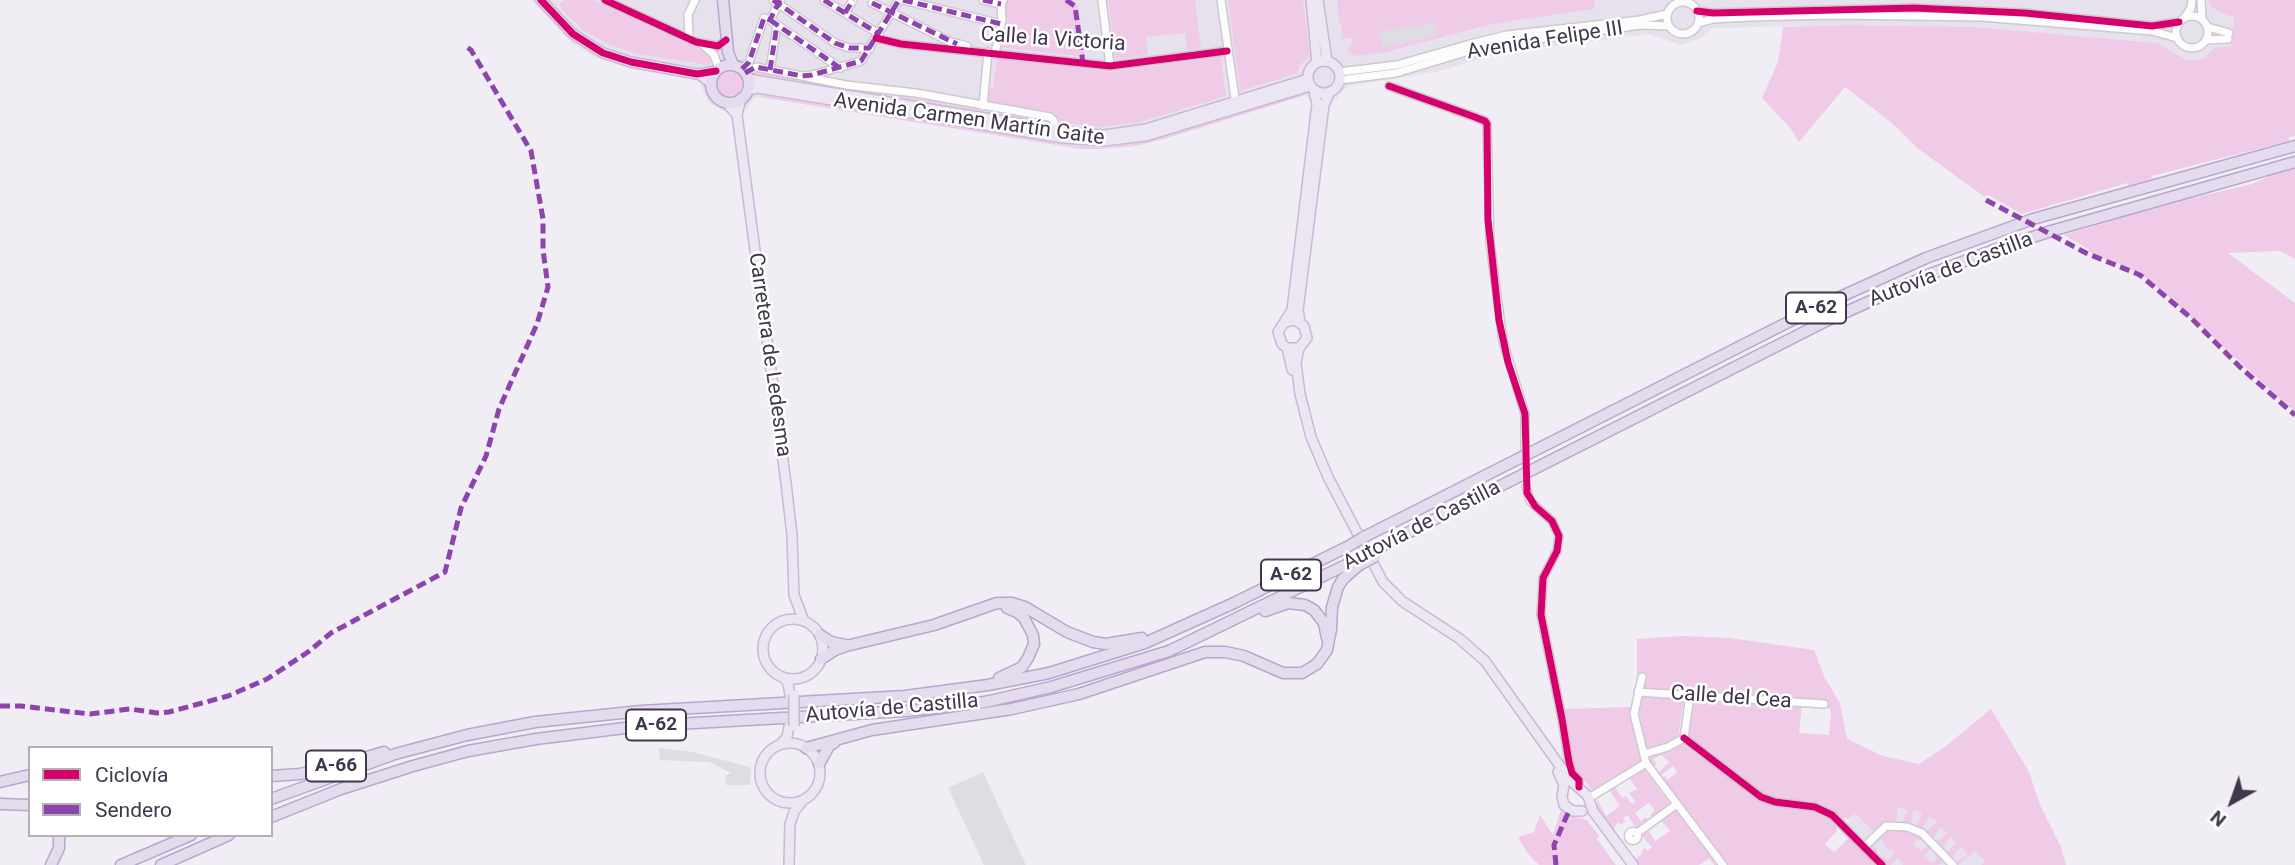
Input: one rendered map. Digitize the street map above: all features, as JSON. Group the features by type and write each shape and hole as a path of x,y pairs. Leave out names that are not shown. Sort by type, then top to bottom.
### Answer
{"highway":[{"path":"723,0 727,52 743,79"},
{"path":"727,52 712,84 716,95 726,102 743,79"},
{"path":"719,69 743,79"},
{"name":"Autovía de Castilla","path":"273,798 339,773 443,741 535,722 605,714 951,691 1049,673 1102,658 1145,643 1234,603 1818,307 1926,258 2033,219 2295,146"},
{"name":"Autovía de Castilla","path":"273,816 341,789 468,751 629,727 907,711 985,702 1051,687 1169,651 1357,562 1790,340 1933,273 2051,231 2295,162"},
{"path":"802,746 904,724 1012,709 1079,694 1205,652 1244,656 1283,673 1302,673 1322,659 1328,644 1332,607 1338,586 1357,562"},
{"path":"965,614 990,604 1012,603 1025,607 1083,639 1106,644 1144,637 1234,603"},
{"path":"1051,687 1109,674 1172,653 1288,603 1314,610 1324,623 1328,644"},
{"path":"821,659 846,646 897,635 992,607 1017,612 1028,624 1034,644 1028,658 1013,673 951,691"},
{"path":"820,635 831,642 846,646"},
{"path":"819,764 829,746 844,737"},
{"name":"A-66","path":"273,776 300,774 399,747 443,741"},
{"path":"0,782 28,775"},
{"path":"0,804 28,805"},
{"path":"51,865 59,848 59,837"},
{"path":"121,865 186,837"},
{"path":"161,865 224,837"}],"main road":[{"path":"541,0 573,34 603,53 631,62 699,74 719,69"},
{"path":"1311,0 1322,62"},
{"path":"1318,0 1322,62"},
{"path":"1311,85 1322,94 1335,89 1340,76 1335,65 1322,62 1310,69 1311,85 1317,104 1292,310 1278,332 1287,348 1306,440 1372,575 1384,591 1398,606 1457,644 1479,663 1499,686 1562,779 1564,805 1573,811 1582,811 1592,820 1627,865"},
{"path":"699,74 712,84"},
{"name":"Carretera de Ledesma","path":"743,79 737,115 785,475 792,535 794,595 804,621"},
{"name":"Avenida Carmen Martín Gaite","path":"743,79 761,88 1103,141 1132,139 1237,104 1311,85"},
{"path":"1329,93 1322,115 1298,310 1300,322 1307,332 1307,338 1296,356 1300,394 1311,438 1334,489 1383,582 1402,601 1460,639 1485,661 1590,801 1592,811 1633,865"},
{"path":"726,102 737,115"},
{"path":"1285,322 1300,322"},
{"path":"1287,348 1299,348"},
{"name":"Carretera de Ledesma","path":"782,621 794,595"},
{"path":"789,865 790,824 787,813 779,800 763,786 760,773 764,758 787,737 791,726 792,695 788,683 770,667 763,649 771,629 789,619 804,621 820,635 823,647 821,659 811,673 797,684 792,695"},
{"path":"783,677 803,677"},
{"path":"790,824 794,812 816,789 820,776 819,764 814,755 794,736 791,726"},
{"path":"781,744 802,746"},
{"path":"1564,791 1577,786"},
{"path":"779,800 803,800"},
{"path":"1582,811 1590,801"}],"street":[{"path":"605,0 701,44 718,46 726,40"},
{"path":"689,39 688,15 695,0"},
{"path":"824,0 877,36"},
{"path":"845,13 853,0"},
{"path":"802,76 840,68 865,59 901,0 1001,24"},
{"path":"983,0 1002,2 1001,24 992,53 983,106"},
{"path":"1102,0 1110,66"},
{"path":"1221,0 1237,104"},
{"path":"2177,38 2176,27 2192,8 2192,0"},
{"path":"2201,0 2202,19"},
{"path":"770,70 777,1 835,43 849,48 870,48"},
{"path":"1676,2 1683,2 1713,13 1914,8 2025,13 2152,26 2182,20 2194,16 2202,19 2208,27 2228,36 2206,40 2197,48 2191,48 2185,47 2177,38 2152,31 1982,17 1833,15 1713,19 1698,23 1692,32 1682,35 1668,26 1667,14 1676,2"},
{"path":"872,3 951,42 992,53"},
{"path":"1693,5 1698,23"},
{"name":"Avenida Felipe III","path":"1340,76 1396,65 1507,35 1640,20 1667,14"},
{"path":"743,79 764,18 774,22 840,68"},
{"name":"Avenida Felipe III","path":"1340,76 1395,73 1469,51 1507,43 1641,25 1668,26"},
{"path":"2206,40 2208,27"},
{"name":"Calle la Victoria","path":"877,36 901,44 1110,66 1227,51"},
{"path":"701,44 714,55 719,69"},
{"path":"743,79 756,67 916,93 1050,117 1055,121 1056,133"},
{"path":"1389,86 1487,124 1491,254 1503,341 1525,414 1525,447"},
{"path":"1526,487 1530,501 1552,521 1559,536 1557,551 1543,578 1541,615 1569,762 1572,774 1579,780 1577,786"},
{"name":"Calle del Cea","path":"1642,677 1635,718 1646,763 1723,865"},
{"name":"Calle del Cea","path":"1638,692 1824,704"},
{"path":"1684,738 1690,695"},
{"path":"1644,754 1668,747 1684,738"},
{"path":"1684,738 1761,797 1775,802 1815,807 1832,815 1882,865"},
{"path":"1590,801 1646,763"},
{"path":"1637,833 1677,804"},
{"path":"1864,846 1886,826 1907,827 1922,833 1953,865"}],"shaded area":[{"path":"531,0 2235,0 2231,48 2215,47 2203,59 2187,60 2157,43 1976,27 1848,25 1713,28 1701,38 1681,45 1648,34 1500,53 1436,72 1348,86 1328,108 1313,105 1305,95 1164,139 1135,146 1082,149 760,97 755,97 745,111 725,112 708,102 700,83 695,80 627,68 593,56 573,44"},
{"path":"565,0 593,0 701,50 710,58 711,63 708,65 638,54 608,44 586,32 566,14 559,5"},
{"path":"1006,0 1071,0 1078,5 1085,57 999,47 1006,21"},
{"path":"1108,0 1195,0 1201,48 1187,50 1185,33 1146,37 1148,55 1115,59"},
{"path":"1228,0 1303,0 1310,56 1300,65 1298,73 1240,91"},
{"path":"1337,0 1594,0 1595,6 1593,9 1492,24 1386,52 1355,56 1347,49 1352,44 1351,38 1341,39 1342,28"},
{"path":"2209,0 2295,0 2295,136 2289,137 2289,141 2152,176 2151,179 2129,186 2127,183 2022,214 1988,195 1985,197 1917,148 1892,123 1845,87 1799,142 1790,128 1762,98 1778,62 1783,27 1976,27 2157,43 2187,60 2203,59 2215,47 2231,47 2234,17 2218,12 2210,5"},
{"path":"1436,23 1437,36 1382,48 1379,32"},
{"path":"1221,57 1226,96 1136,123 1100,127 1070,124 1058,122 1055,116 985,104 987,87 993,88 997,58 1110,72"},
{"path":"756,70 921,97 1049,121 758,75"},
{"path":"730,72 741,79 742,84 735,95 730,96 719,89 718,84 725,73"},
{"path":"761,95 1073,146 1104,148 1148,142 1306,95 1164,139 1135,146 1100,149 1082,149 760,97"},
{"path":"2295,169 2295,259 2280,251 2228,253 2295,303 2295,412 2151,281 2125,266 2094,255 2064,235 2167,204 2252,184 2274,174"},
{"path":"1682,636 1730,638 1814,650 1824,676 1840,703 1847,739 1883,756 1919,764 1991,709 2029,772 2066,865 1981,865 1985,861 1975,851 1958,865 1955,862 1968,854 1961,847 1952,858 1946,853 1957,843 1950,837 1942,849 1936,843 1947,833 1940,827 1933,839 1926,832 1937,822 1929,816 1922,829 1916,826 1922,813 1913,810 1911,825 1902,823 1908,810 1898,807 1896,821 1883,824 1874,832 1856,814 1849,819 1841,818 1814,803 1778,799 1763,793 1689,737 1694,701 1802,706 1799,733 1829,735 1831,714 1827,701 1644,688 1645,677 1637,675 1637,639"},
{"path":"1641,698 1684,699 1678,737 1646,748 1639,719"},
{"path":"1631,707 1641,761 1596,791 1591,789 1573,767 1562,709"},
{"path":"1683,744 1758,799 1775,806 1813,811 1830,818 1836,823 1837,831 1825,844 1834,852 1850,837 1876,865 1728,865 1662,778 1665,776 1668,780 1677,772 1673,766 1660,776 1658,773 1669,762 1661,755 1653,759 1657,764 1653,767 1649,761 1648,756 1669,752"},
{"path":"659,748 693,752 751,768 750,785 726,785 725,776 731,773 709,762 660,760"},
{"path":"1644,769 1670,804 1652,817 1650,815 1655,811 1649,803 1635,813 1641,821 1646,817 1648,820 1636,829 1628,815 1623,818 1625,821 1621,825 1618,822 1613,830 1598,810 1597,799 1606,816 1620,806 1610,791 1615,787 1622,798 1626,796 1632,804 1635,802 1629,793 1637,789 1629,778"},
{"path":"983,772 1026,865 984,865 948,788"},
{"path":"1893,799 1939,814 1989,865 1958,865 1922,829 1893,821"},
{"path":"1561,809 1569,815 1587,820 1616,865 1539,865 1528,854 1518,837 1534,832 1540,815 1553,835"},
{"path":"1674,810 1718,865 1714,865 1709,858 1699,865 1639,865 1635,860 1642,854 1641,851 1645,848 1648,851 1652,847 1641,835 1648,830 1655,841 1670,831 1661,820"},
{"path":"1856,814 1874,832 1865,840 1847,823"},
{"path":"1890,829 1918,835 1922,838 1913,844 1921,851 1928,845 1931,848 1924,855 1932,863 1937,859 1937,854 1945,862 1938,865 1903,865 1898,857 1891,865 1887,865 1881,859 1884,856 1888,861 1895,853 1891,849 1889,851 1881,839 1874,846 1878,851 1876,853 1871,848"},
{"path":"1885,832 1918,835 1947,865 1887,865 1871,848"}],"tunnel":[{"path":"1525,453 1526,487"}],"marked path":[{"path":"773,0 835,43 849,48 870,48"},
{"path":"742,69 749,62 764,18 770,20 780,0"},
{"path":"824,0 879,34"},
{"path":"845,13 853,0"},
{"path":"745,73 756,67 802,76 812,75 861,61 899,0"},
{"path":"903,0 1001,24"},
{"path":"983,0 1001,4"},
{"path":"1066,0 1075,6 1083,63"},
{"path":"872,3 957,44"},
{"path":"770,20 840,68"},
{"path":"770,70 777,25"},
{"path":"0,706 90,714 130,709 157,713 228,696 267,679 331,633 445,572 461,508 486,456 499,409 537,324 548,287 543,250 543,219 531,151 471,50 465,46"},
{"path":"1986,200 2086,253 2140,275 2191,318 2240,367 2295,415"},
{"path":"1556,865 1554,845 1568,813"}],"cycle path":[{"path":"541,0 573,34 603,53 631,62 697,74 716,71"},
{"path":"605,0 696,42 718,46 726,40"},
{"path":"1697,11 1713,13 1914,8 2025,13 2152,26 2179,22"},
{"path":"876,38 901,44 1110,66 1227,51"},
{"path":"1389,86 1487,124 1488,220 1499,320 1508,362 1525,414 1527,493 1535,506 1552,521 1559,536 1557,551 1543,578 1541,615 1569,762 1572,773 1579,780 1579,787"},
{"path":"1684,738 1761,797 1775,802 1815,807 1832,815 1882,865"}]}
